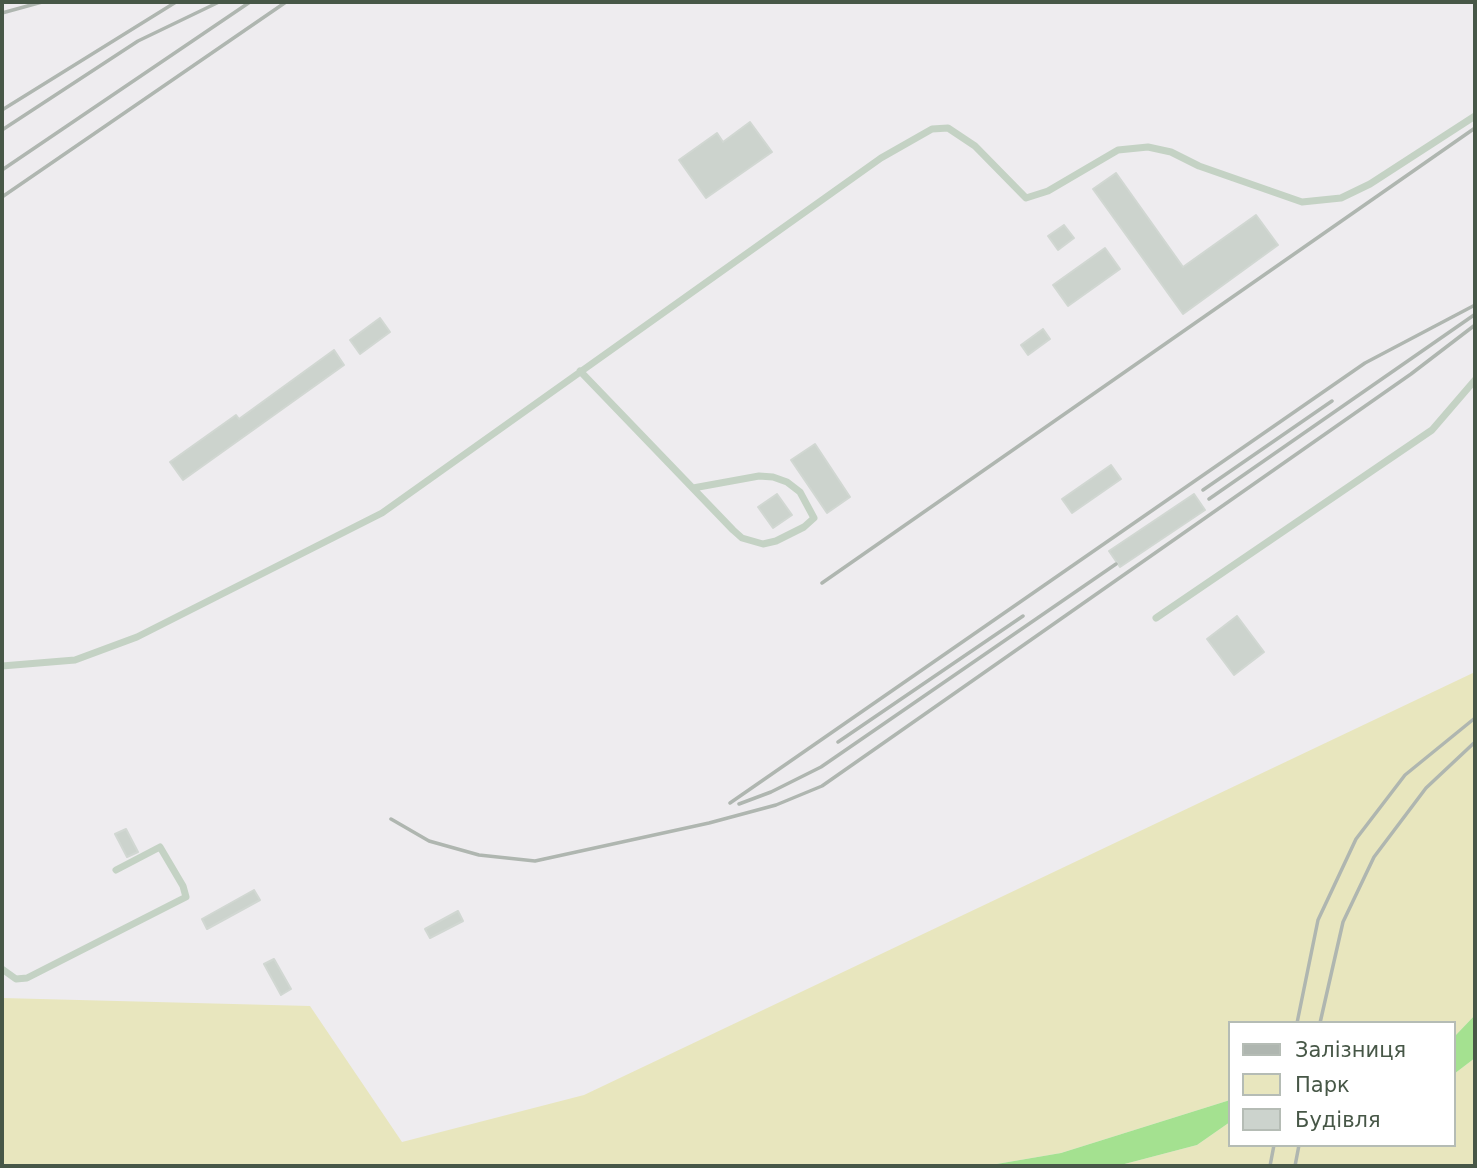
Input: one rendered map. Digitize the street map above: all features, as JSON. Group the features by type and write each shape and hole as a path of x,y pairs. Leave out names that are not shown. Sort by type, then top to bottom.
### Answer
{"lane":[{"path":"2,666 75,660 137,636 382,513 881,158 932,129 948,128 975,146 1026,198 1048,191 1118,150 1148,147 1171,152 1199,166 1302,202 1340,198 1370,184 1475,116"},
{"path":"580,371 693,488 742,538 763,544 789,536 814,518 800,492 787,482 773,477 759,476 693,488"},
{"path":"1156,618 1432,430 1475,380"},
{"path":"2,969 16,979 27,978 186,897 183,886 160,847 116,870"}],"green space":[{"path":"1475,672 1475,1015 1456,1035 1456,1021 1228,1021 1228,1101 1061,1153 985,1166 2,1166 2,998 310,1006 402,1142 584,1095"},
{"path":"1475,1058 1475,1166 1117,1166 1197,1145 1228,1123 1228,1147 1456,1147 1456,1072"}],"shaded area":[{"path":"1475,1015 1475,1058 1456,1072 1456,1035"},
{"path":"1228,1101 1228,1123 1197,1145 1117,1166 985,1166 1061,1153"}],"building":[{"path":"750,122 772,152 706,198 679,160 717,133 723,142"},
{"path":"1116,173 1183,267 1256,215 1278,245 1183,314 1093,189"},
{"path":"1064,225 1074,238 1058,250 1048,236"},
{"path":"1105,248 1120,269 1068,306 1053,285"},
{"path":"380,318 390,332 360,354 350,340"},
{"path":"1043,329 1050,339 1028,355 1021,345"},
{"path":"334,350 344,365 183,480 170,462 236,415 239,419"},
{"path":"815,444 850,497 827,513 791,460"},
{"path":"1111,465 1121,479 1072,513 1062,499"},
{"path":"777,494 792,515 773,528 758,507"},
{"path":"1194,494 1205,510 1120,567 1109,551"},
{"path":"1237,616 1264,652 1234,675 1207,639"},
{"path":"126,829 138,852 127,857 115,834"},
{"path":"254,890 260,900 207,929 202,919"},
{"path":"458,911 463,921 430,938 425,929"},
{"path":"274,959 291,989 281,995 264,964"}],"railway":[{"path":"2,13 42,2"},
{"path":"2,110 176,2"},
{"path":"2,130 138,41 219,2"},
{"path":"2,170 250,2"},
{"path":"2,197 286,2"},
{"path":"822,583 1475,128"},
{"path":"730,803 1365,363 1475,305"},
{"path":"1209,499 1474,315"},
{"path":"391,819 429,841 479,855 535,861 709,823 776,805 822,786 1411,374 1475,325"},
{"path":"1203,490 1332,401"},
{"path":"739,804 771,792 821,767 1116,564"},
{"path":"838,742 1023,616"},
{"path":"1297,1021 1318,920 1356,839 1405,775 1475,718"},
{"path":"1320,1021 1343,922 1374,857 1426,788 1475,742"},
{"path":"1270,1166 1274,1147"},
{"path":"1295,1166 1299,1147"}]}
